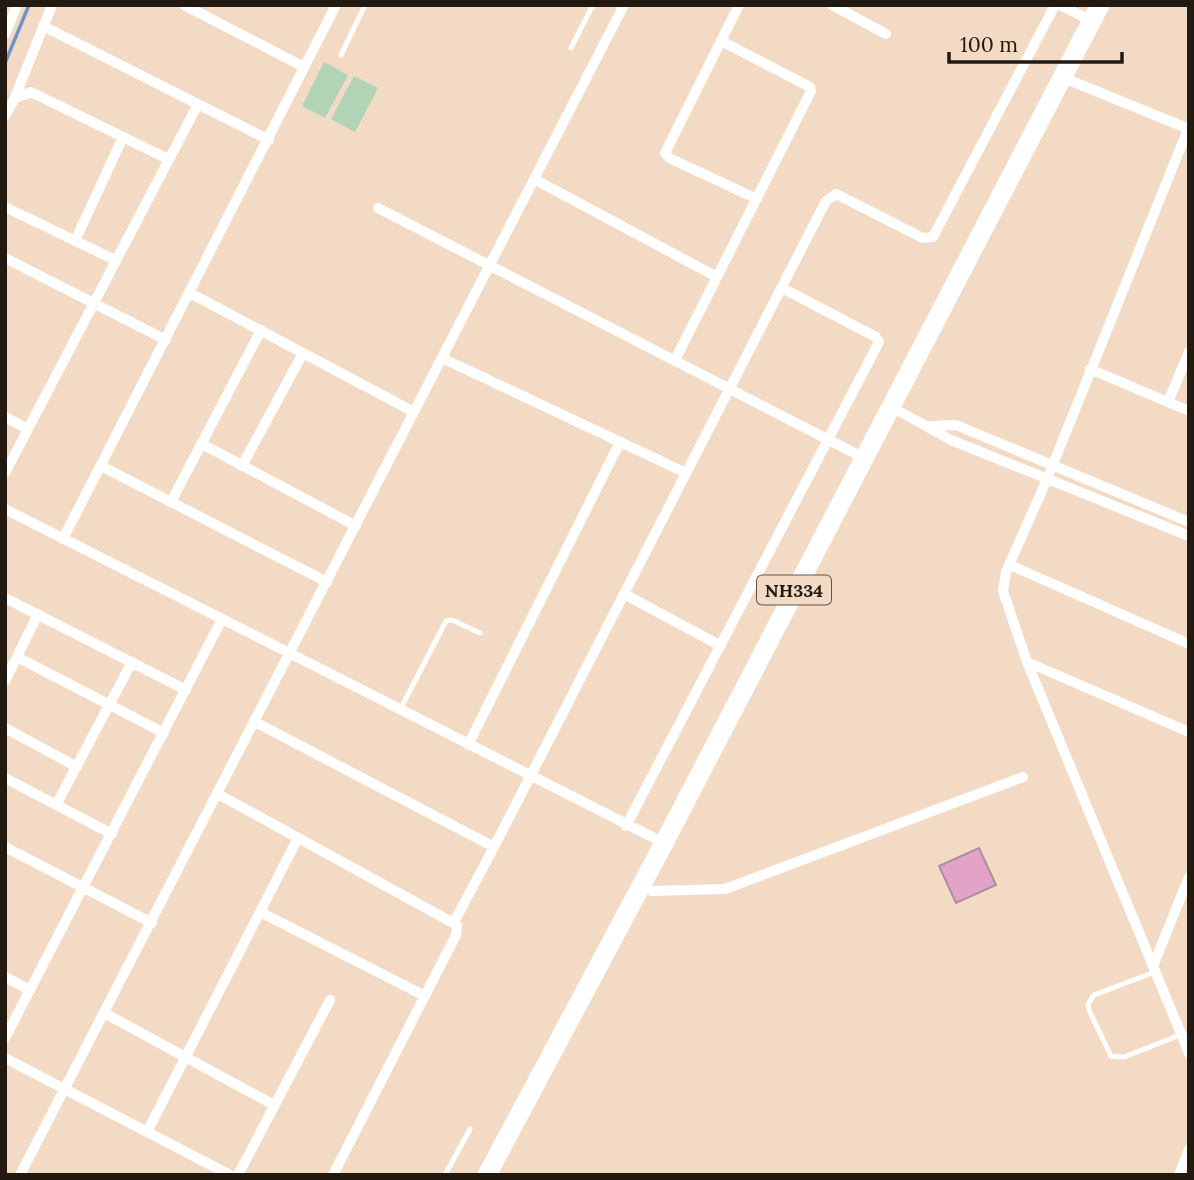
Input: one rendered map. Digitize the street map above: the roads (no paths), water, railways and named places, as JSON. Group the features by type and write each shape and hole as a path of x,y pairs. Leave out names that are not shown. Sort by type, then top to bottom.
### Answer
{"highway":[{"name":"NH334","path":"502,1175 652,891 896,409 1070,80 1115,5"},
{"name":"NH334","path":"1070,80 1096,13"},
{"name":"NH334","path":"487,1175 664,843 864,458 896,409"}],"street":[{"path":"6,32 17,5"},
{"path":"5,116 15,98 52,5"},
{"path":"184,5 304,67"},
{"path":"64,538 336,5"},
{"path":"20,1175 106,1014 624,5"},
{"path":"739,5 665,153 669,158 757,199"},
{"path":"832,5 886,34"},
{"path":"454,922 832,194 923,238 933,237 1058,5 1096,13"},
{"path":"43,26 269,140"},
{"path":"675,360 811,89 721,41"},
{"path":"1070,80 1188,129 1010,565 1003,591 1027,663 1189,1054"},
{"path":"15,98 31,92 168,159"},
{"path":"5,473 198,104"},
{"path":"75,241 123,137"},
{"path":"534,179 717,277"},
{"path":"5,207 115,260"},
{"path":"379,208 864,458"},
{"path":"5,258 166,340"},
{"path":"626,826 880,342 876,337 782,288"},
{"path":"190,293 414,412"},
{"path":"171,502 261,331"},
{"path":"1168,402 1189,352"},
{"path":"242,466 303,353"},
{"path":"442,358 687,473"},
{"path":"1090,369 1189,411"},
{"path":"896,409 951,440 1189,536"},
{"path":"5,417 28,429"},
{"path":"930,426 956,425 1189,522"},
{"path":"468,745 620,442"},
{"path":"202,444 355,526"},
{"path":"101,466 327,582"},
{"path":"5,509 664,843"},
{"path":"1010,565 1189,644"},
{"path":"624,594 721,646"},
{"path":"5,598 186,690"},
{"path":"5,681 38,614"},
{"path":"5,1038 222,619"},
{"path":"17,657 164,733"},
{"path":"57,805 132,662"},
{"path":"1027,663 1189,732"},
{"path":"255,722 494,847"},
{"path":"5,728 77,766"},
{"path":"652,891 725,888 1023,777"},
{"path":"5,778 111,834"},
{"path":"218,794 457,925 456,935 333,1175"},
{"path":"147,1132 298,838"},
{"path":"5,847 152,923"},
{"path":"1154,969 1189,877"},
{"path":"260,912 425,996"},
{"path":"5,977 30,990"},
{"path":"238,1175 330,1000"},
{"path":"106,1014 274,1105"},
{"path":"5,1058 230,1175"},
{"path":"1179,1175 1189,1149"}],"lane":[{"path":"341,55 366,5"},
{"path":"571,48 593,5"},
{"path":"400,710 446,621 452,620 480,633"},
{"path":"1154,969 1094,995 1088,1004 1089,1010 1111,1056 1124,1057 1180,1035"},
{"path":"445,1175 470,1129"}],"waterway":[{"path":"5,63 29,5"}]}
